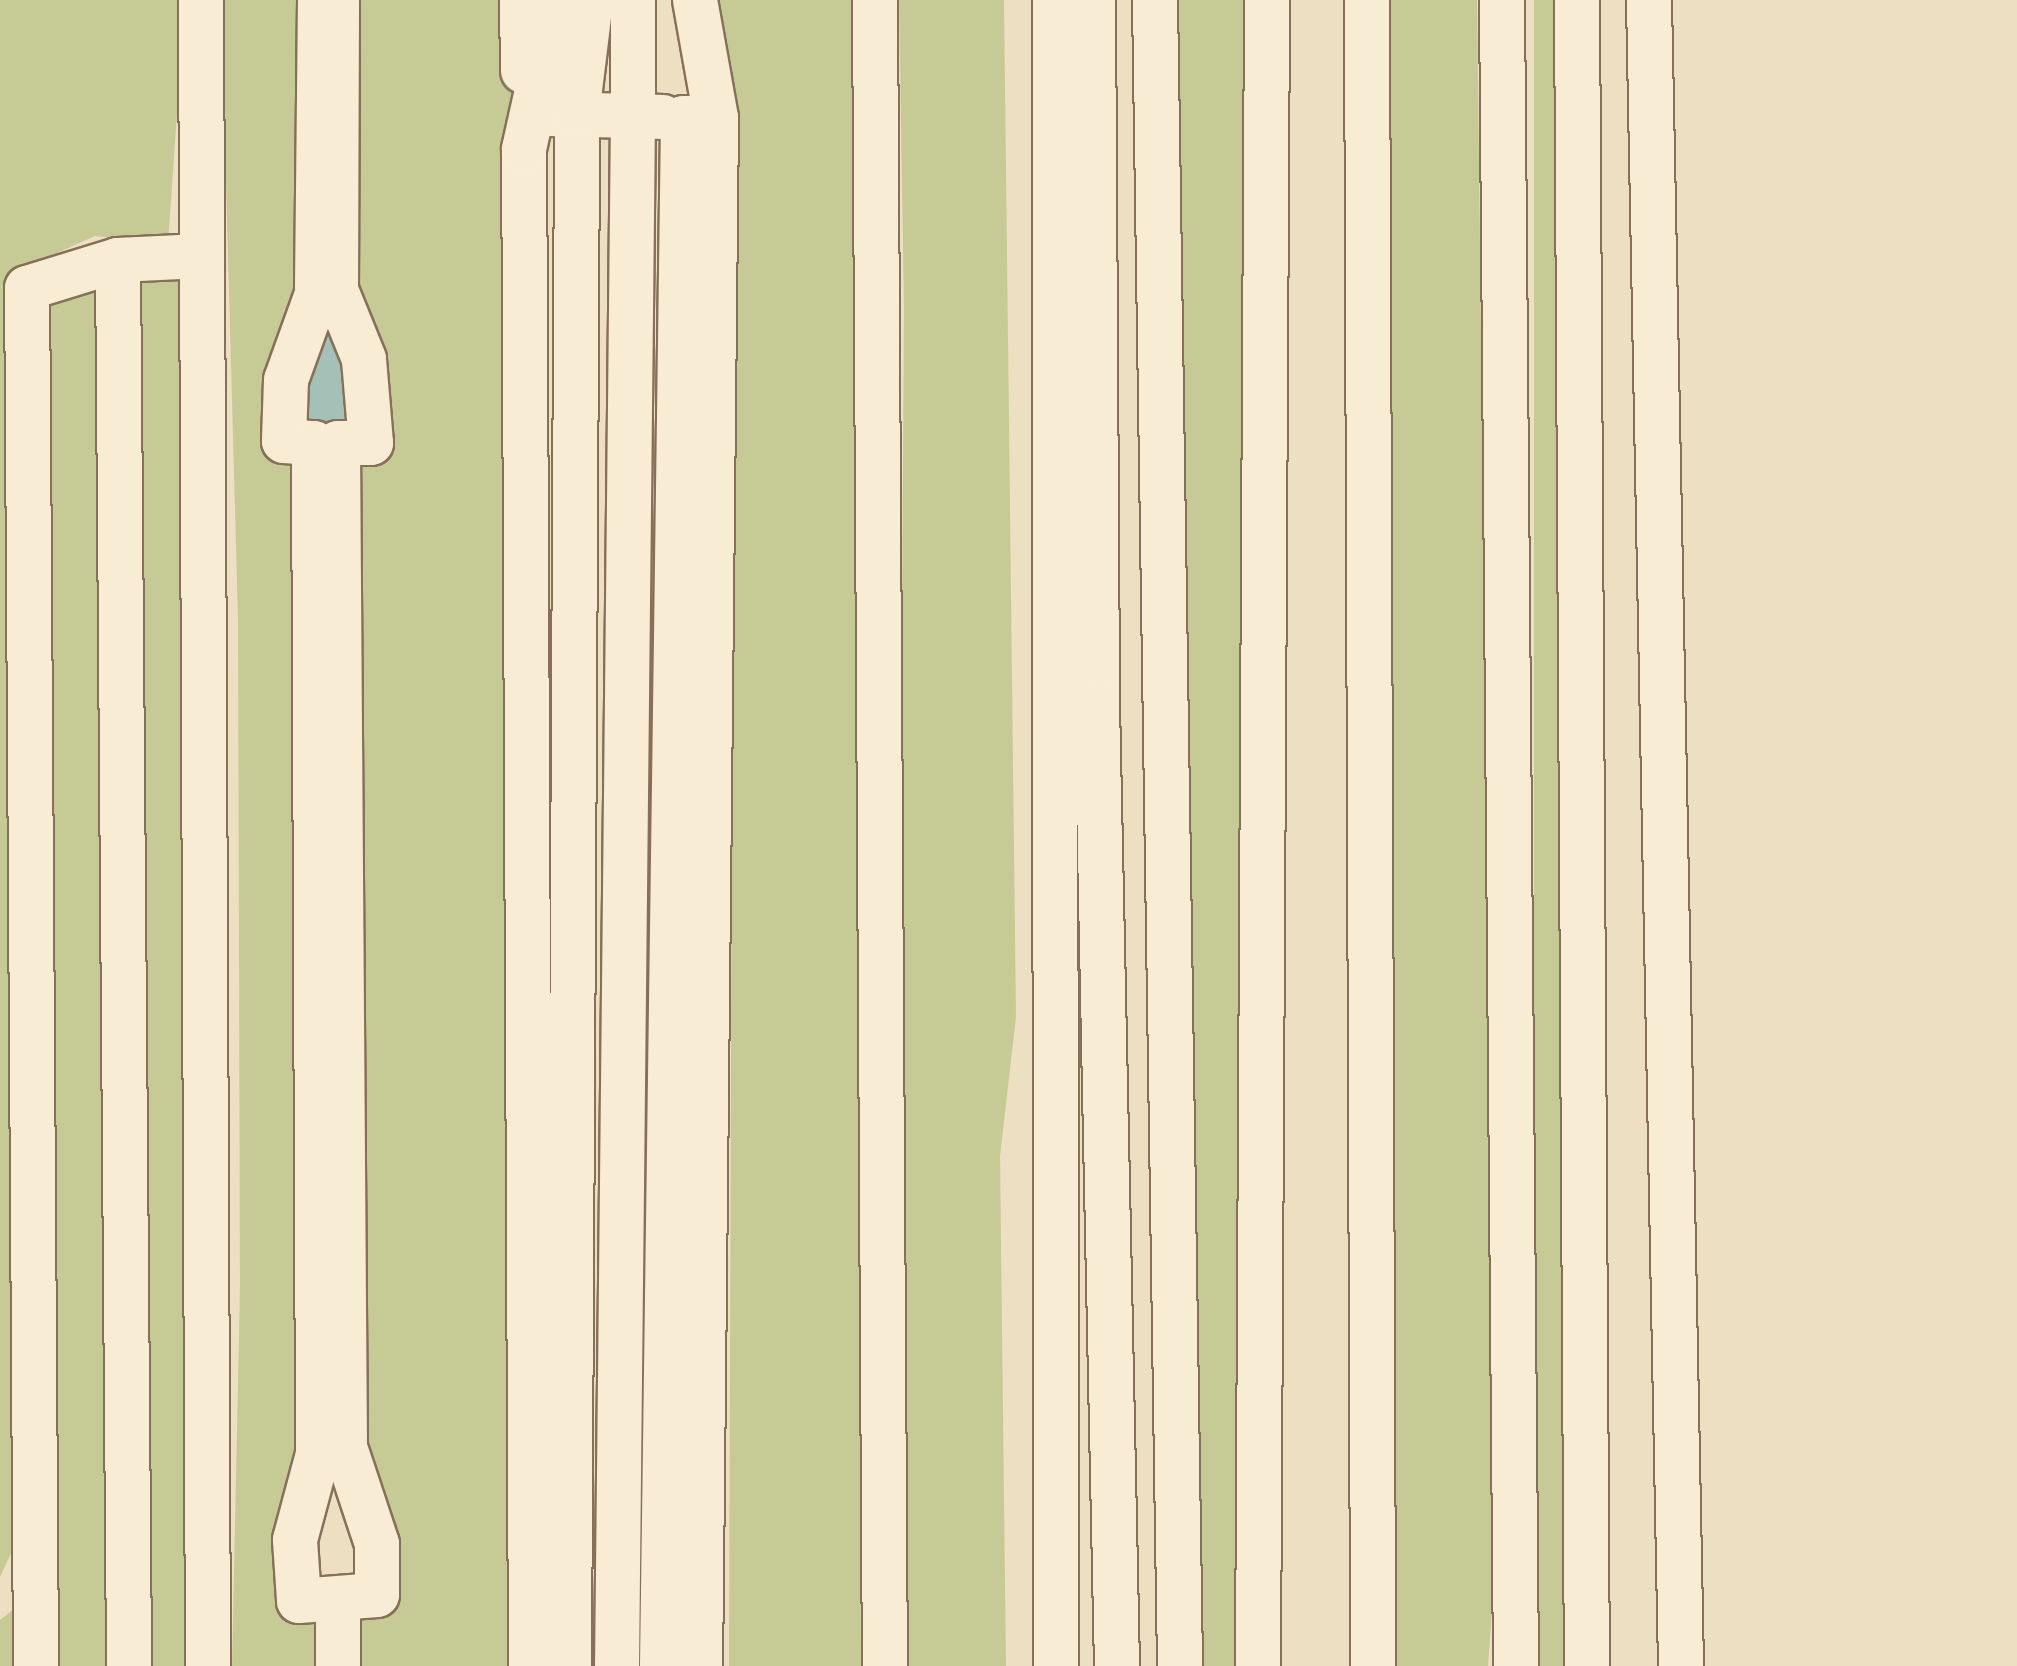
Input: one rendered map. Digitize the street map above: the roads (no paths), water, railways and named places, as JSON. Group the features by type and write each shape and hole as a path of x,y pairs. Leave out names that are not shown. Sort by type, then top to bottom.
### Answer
{"street":[{"path":"201,0 208,1666"},
{"path":"320,0 317,294 286,380 284,441 314,443 318,1454 295,1540 294,1598 338,1600 376,1597 377,1544 345,1447 338,443 371,443 364,359 336,290 337,0"},
{"path":"522,0 528,131 531,1666"},
{"path":"528,131 557,0"},
{"path":"569,1666 577,114 591,0"},
{"path":"617,1666 633,0"},
{"path":"662,1666 699,118 670,0"},
{"path":"695,0 699,118 700,1666"},
{"path":"875,0 885,1666"},
{"path":"1055,0 1056,1666"},
{"path":"1093,0 1097,704 1117,1666"},
{"path":"1155,0 1180,1666"},
{"path":"1258,1666 1267,0"},
{"path":"1367,0 1373,1666"},
{"path":"1502,0 1516,1666"},
{"path":"1577,0 1587,1666"},
{"path":"1649,0 1681,1666"},
{"path":"528,131 577,114 699,118"},
{"path":"36,1666 27,288 118,260 201,256"},
{"path":"118,260 129,1666"},
{"path":"0,1592 36,1568"},
{"path":"338,1600 338,1666"}],"water":[{"path":"319,295 367,438 288,440"}]}
